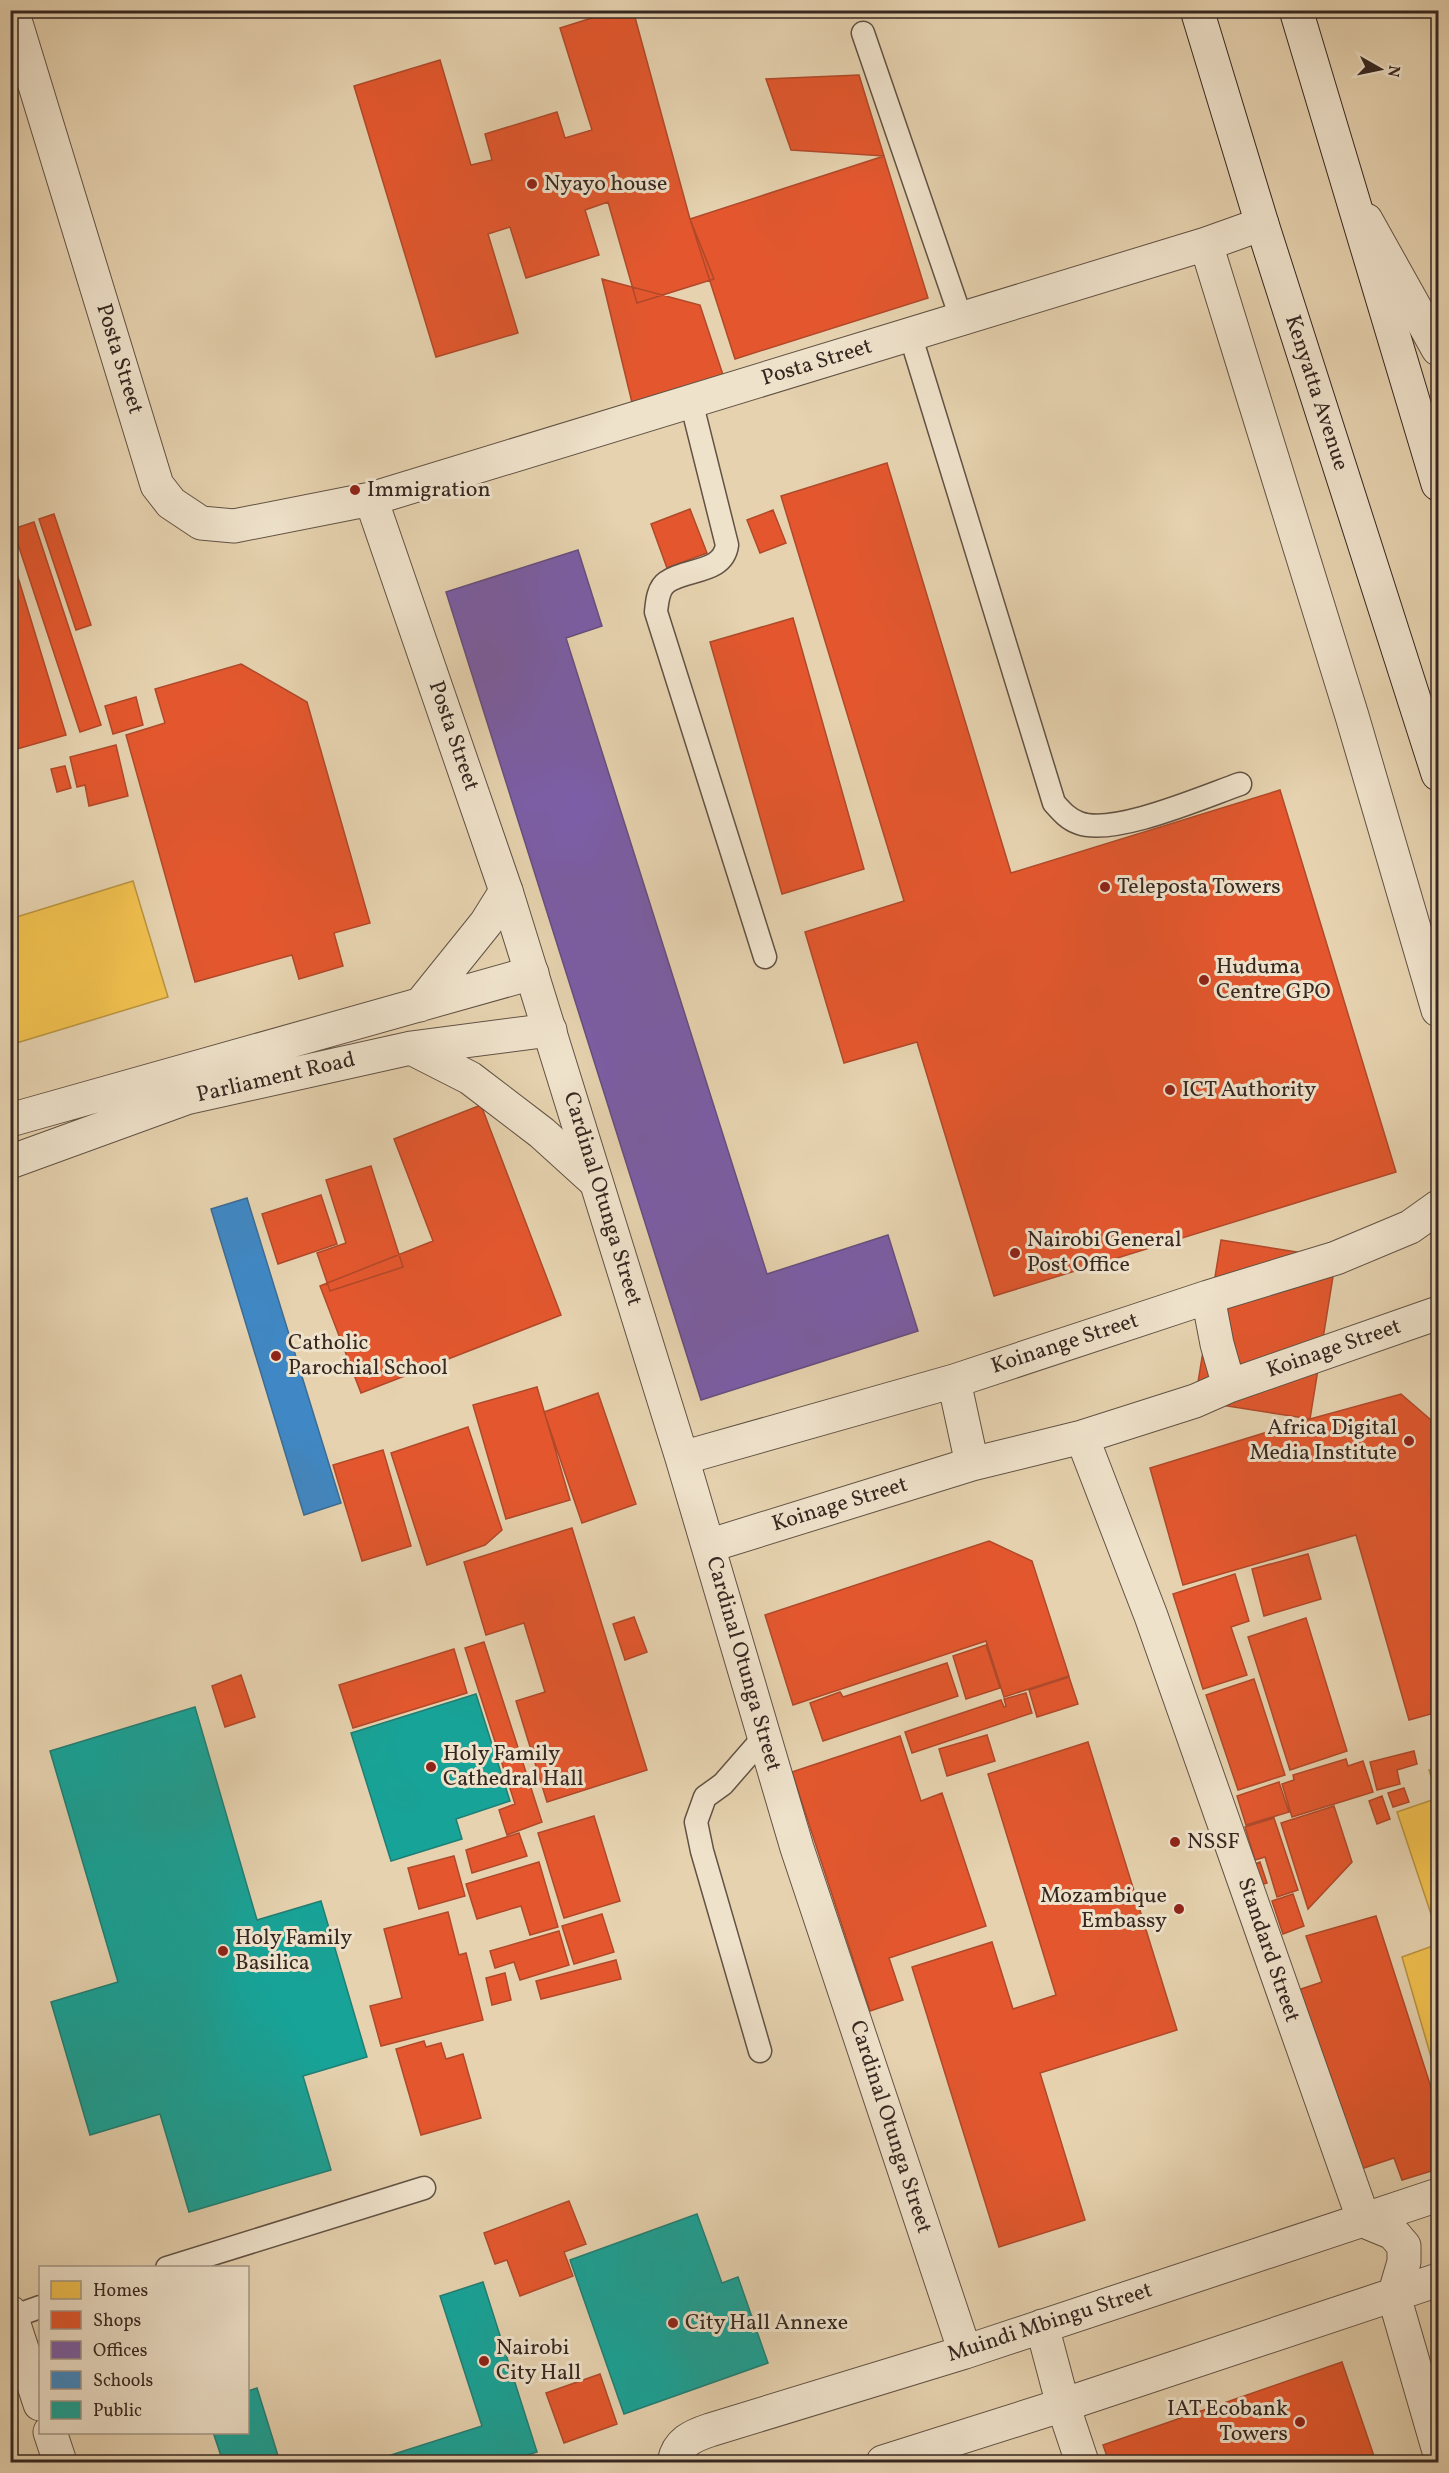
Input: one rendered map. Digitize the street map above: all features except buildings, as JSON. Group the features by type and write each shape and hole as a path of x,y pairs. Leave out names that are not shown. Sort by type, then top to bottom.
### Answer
{"street":[{"name":"Posta Street","path":"12,10 157,485 171,503 201,524 234,525 371,499 1206,244 1262,224"},
{"name":"Kenyatta Avenue","path":"1197,10 1262,224 1438,774"},
{"path":"1296,10 1438,484"},
{"path":"1352,195 1438,349"},
{"path":"1206,244 1352,716 1438,1010"},
{"name":"Posta Street","path":"371,499 532,973"},
{"path":"420,1005 486,923 506,891"},
{"name":"Parliament Road","path":"10,1120 532,973"},
{"name":"Cardinal Otunga Street","path":"532,973 682,1458 764,1737 802,1845 965,2352"},
{"name":"Parliament Road","path":"10,1162 186,1098 411,1048 549,1030"},
{"path":"411,1048 470,1078 542,1133 596,1182"},
{"name":"Koinange Street","path":"682,1458 954,1381 1208,1297 1336,1258 1410,1227 1438,1207"},
{"path":"1208,1297 1217,1344 1229,1386"},
{"name":"Koinage Street","path":"708,1546 972,1464 1082,1437 1195,1401 1229,1386 1438,1313"},
{"path":"954,1381 972,1464"},
{"name":"Standard Street","path":"1082,1437 1151,1616 1364,2221"},
{"name":"Muindi Mbingu Street","path":"674,2463 676,2454 683,2443 694,2435 965,2352 1364,2221 1438,2194"},
{"path":"1364,2221 1393,2233 1404,2246 1404,2262 1394,2296 1437,2441"},
{"path":"883,2463 1438,2280"},
{"path":"21,2312 39,2399"},
{"path":"1042,2326 1063,2405 1082,2463"},
{"path":"50,2434 60,2463"}],"lane":[{"path":"863,33 961,318"},
{"path":"910,334 1054,803 1068,818 1081,824 1122,824 1240,784"},
{"path":"691,401 727,545 726,554 718,562 667,582 660,590 656,612 765,957"},
{"path":"760,2051 702,1851 696,1822 705,1797 723,1784 764,1737"},
{"path":"173,2266 424,2188"}],"place":[{"name":"Nyayo house","path":"532,184"},
{"name":"Immigration","path":"355,490"},
{"name":"Teleposta Towers","path":"1105,887"},
{"name":"Huduma Centre GPO","path":"1204,980"},
{"name":"ICT Authority","path":"1170,1090"},
{"name":"Nairobi General Post Office","path":"1015,1253"},
{"name":"Catholic Parochial School","path":"276,1356"},
{"name":"Africa Digital Media Institute","path":"1409,1441"},
{"name":"Holy Family Cathedral Hall","path":"431,1767"},
{"name":"NSSF","path":"1175,1842"},
{"name":"Mozambique Embassy","path":"1179,1909"},
{"name":"Holy Family Basilica","path":"223,1951"},
{"name":"City Hall Annexe","path":"673,2323"},
{"name":"Nairobi City Hall","path":"484,2361"},
{"name":"IAT Ecobank Towers","path":"1300,2422"}]}
